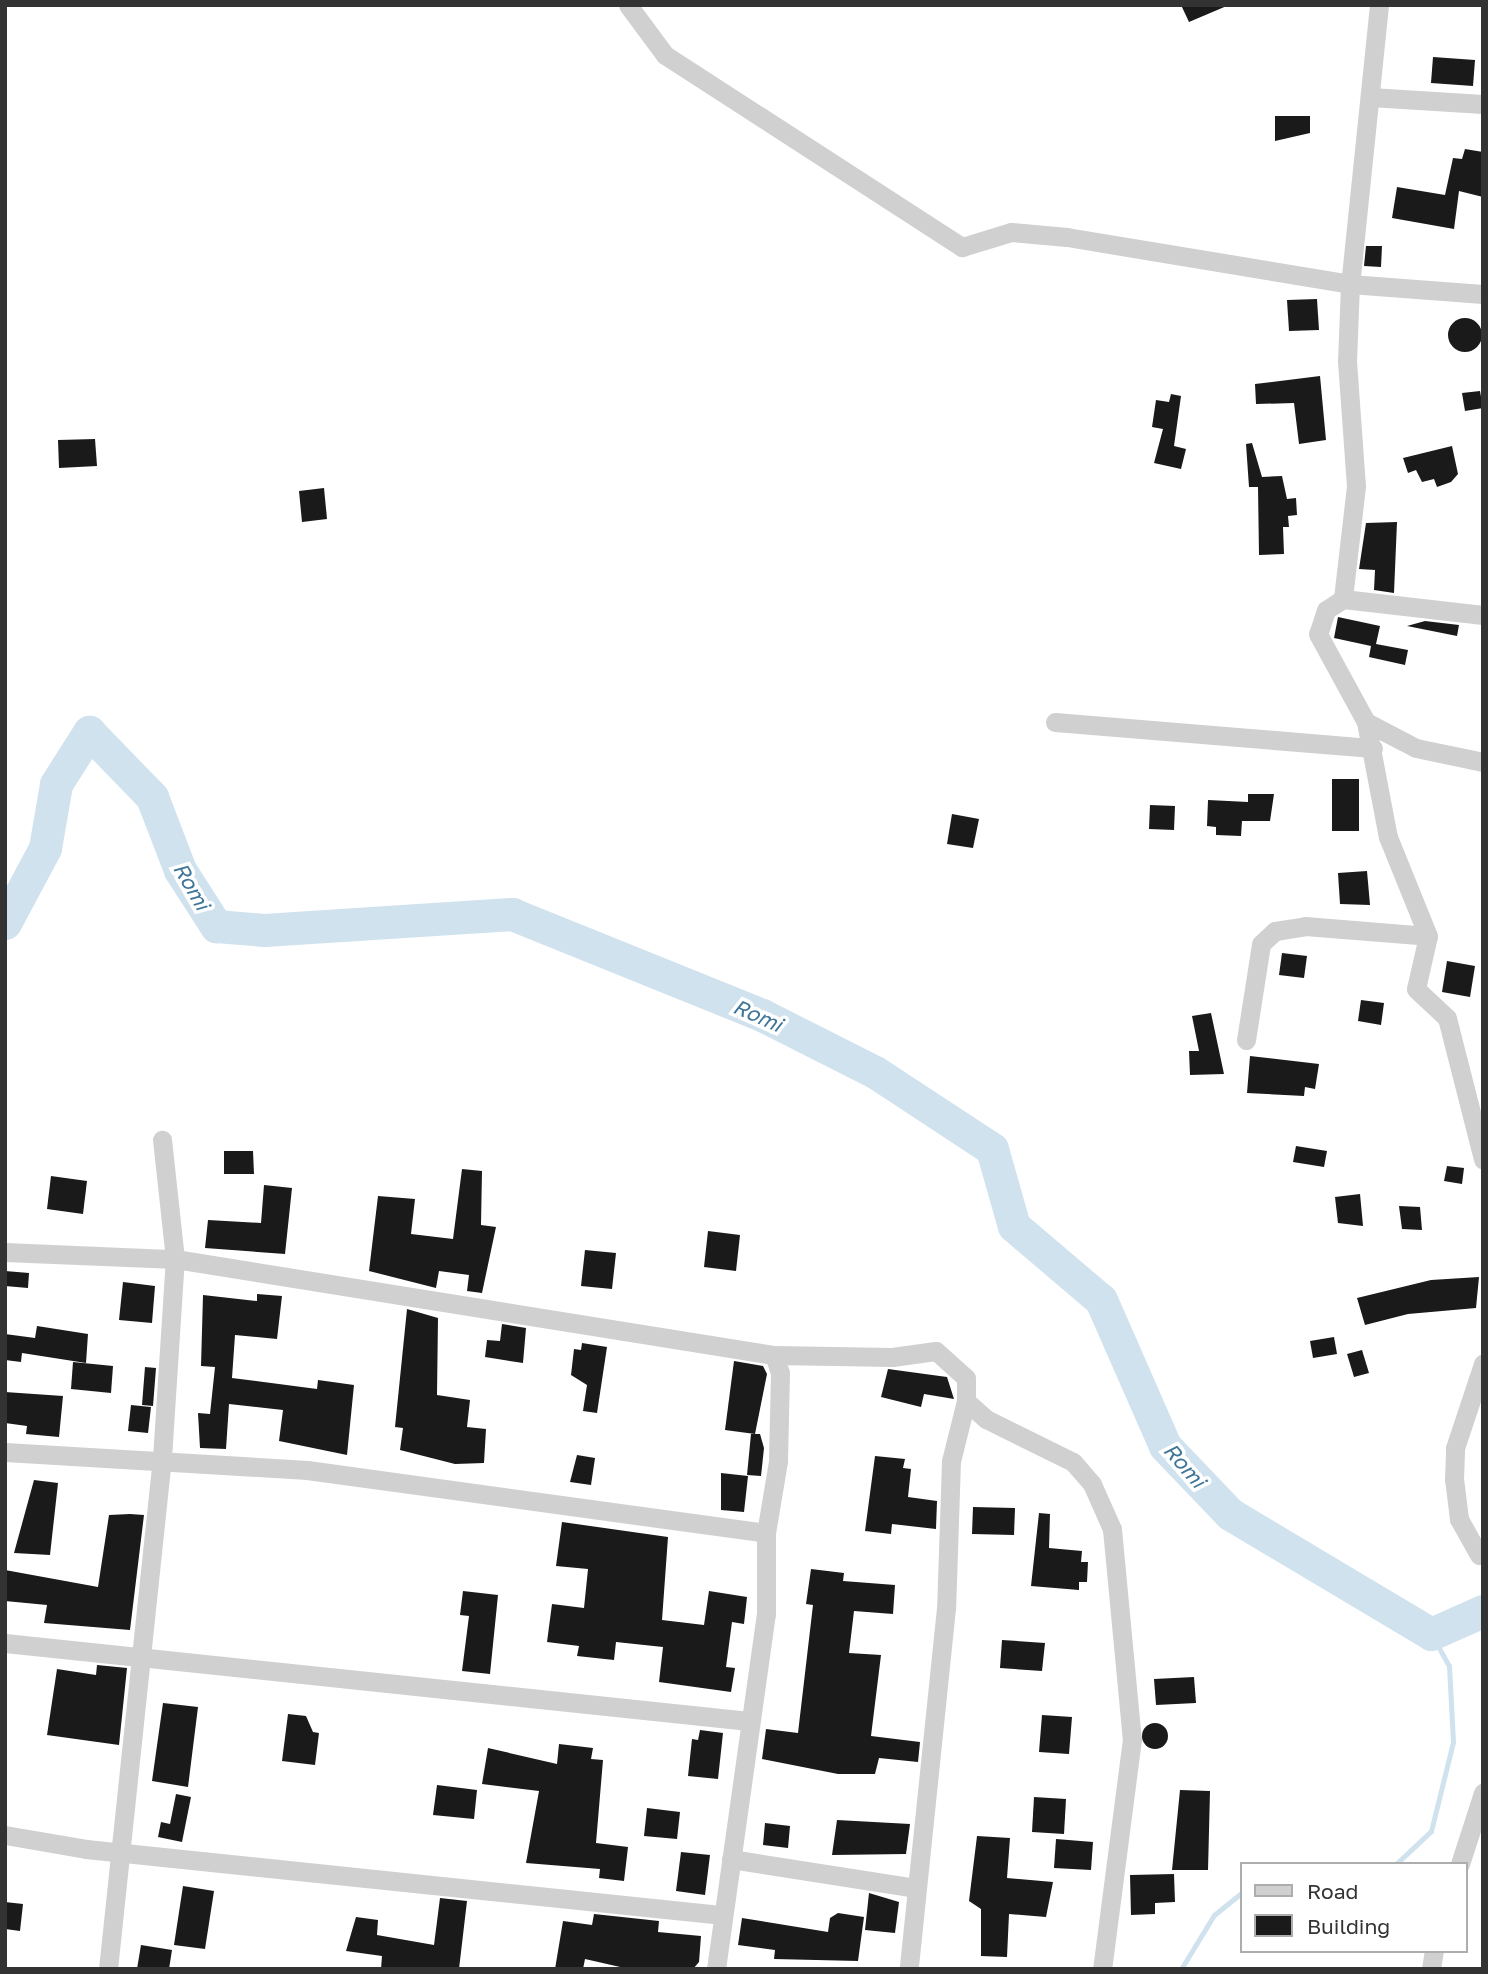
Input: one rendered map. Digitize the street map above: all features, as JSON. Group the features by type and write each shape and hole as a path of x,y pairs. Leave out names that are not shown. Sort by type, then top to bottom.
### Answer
{"street":[{"path":"628,5 665,55 962,247 1011,232 1350,284 1483,294"},
{"path":"1343,599 1356,486 1347,361 1350,284 1379,5"},
{"path":"1370,97 1483,104"},
{"path":"1483,615 1343,599 1326,610 1318,634 1366,722 1388,837 1428,936 1416,989 1447,1018 1483,1159"},
{"path":"1055,722 1373,748"},
{"path":"1366,722 1416,748 1483,762"},
{"path":"1246,1040 1261,944 1275,931 1305,926 1428,936"},
{"path":"108,1969 124,1850 162,1458 175,1259 162,1140"},
{"path":"5,1252 175,1259 774,1355 892,1357 936,1351 966,1378 966,1401 951,1461 946,1608 909,1969"},
{"path":"716,1969 721,1915 766,1614 766,1533 778,1461 780,1373 774,1355"},
{"path":"1479,1555 1459,1519 1454,1480 1455,1448 1483,1364"},
{"path":"966,1401 986,1419 1073,1462 1092,1484 1112,1529 1132,1739 1102,1969"},
{"path":"5,1452 162,1458 307,1470 766,1533"},
{"path":"5,1643 143,1654 749,1721"},
{"path":"1461,1862 1483,1793"},
{"path":"5,1835 721,1915"},
{"path":"731,1859 917,1888"}],"building":[{"path":"1181,5 1229,5 1189,22"},
{"path":"1433,57 1475,60 1473,86 1431,83"},
{"path":"1275,116 1310,116 1310,133 1275,141"},
{"path":"1465,149 1483,152 1483,197 1459,191 1454,229 1392,218 1397,187 1445,195 1453,158 1462,159"},
{"path":"1366,246 1382,246 1381,267 1364,266"},
{"path":"1317,299 1319,330 1289,331 1287,300"},
{"path":"1465,318 1477,323 1482,335 1477,347 1465,352 1453,347 1448,335 1453,323"},
{"path":"1320,376 1326,440 1299,444 1294,403 1256,404 1255,384"},
{"path":"1480,391 1483,408 1465,411 1462,393"},
{"path":"1171,394 1181,396 1174,446 1186,449 1181,469 1154,463 1163,429 1152,427 1156,400 1169,402"},
{"path":"95,439 97,466 59,468 58,440"},
{"path":"1252,443 1262,477 1282,476 1287,499 1296,498 1297,515 1288,516 1289,527 1283,527 1284,554 1259,555 1258,487 1249,487 1246,444"},
{"path":"1452,446 1458,474 1451,482 1437,487 1434,479 1422,482 1416,470 1408,473 1403,458"},
{"path":"324,488 327,519 302,522 299,491"},
{"path":"1397,522 1394,593 1374,590 1375,570 1359,569 1366,523"},
{"path":"1338,617 1380,626 1376,644 1408,650 1405,665 1369,657 1371,646 1334,638"},
{"path":"1425,621 1459,625 1457,636 1407,626"},
{"path":"1332,779 1359,779 1359,831 1332,831"},
{"path":"1248,794 1274,794 1270,821 1242,821 1241,836 1216,835 1216,827 1207,826 1208,800 1248,802"},
{"path":"1150,805 1175,806 1174,830 1149,829"},
{"path":"952,814 979,819 973,848 947,844"},
{"path":"1367,871 1370,905 1340,904 1338,873"},
{"path":"1282,953 1307,956 1304,978 1279,975"},
{"path":"1447,961 1475,966 1470,997 1442,992"},
{"path":"1361,1000 1384,1003 1381,1025 1358,1021"},
{"path":"1211,1013 1224,1074 1190,1075 1189,1051 1199,1051 1192,1016"},
{"path":"1250,1056 1319,1064 1315,1089 1305,1087 1304,1096 1247,1093"},
{"path":"1296,1146 1327,1151 1324,1167 1293,1162"},
{"path":"224,1151 253,1151 254,1174 224,1174"},
{"path":"1447,1166 1464,1168 1462,1184 1444,1181"},
{"path":"462,1169 482,1171 481,1225 496,1227 482,1293 467,1291 469,1275 439,1271 436,1288 369,1271 378,1196 415,1199 411,1234 453,1239"},
{"path":"51,1176 87,1181 83,1214 47,1209"},
{"path":"264,1185 292,1188 285,1254 205,1248 208,1220 261,1223"},
{"path":"1360,1194 1363,1226 1338,1223 1335,1197"},
{"path":"1399,1206 1420,1207 1422,1230 1402,1229"},
{"path":"708,1231 740,1235 736,1271 704,1267"},
{"path":"585,1250 616,1253 612,1289 581,1286"},
{"path":"5,1271 29,1273 28,1288 5,1286"},
{"path":"1479,1277 1476,1308 1408,1314 1365,1325 1357,1298 1431,1280"},
{"path":"123,1282 155,1286 152,1323 119,1320"},
{"path":"257,1294 282,1296 277,1339 235,1335 232,1378 317,1389 318,1380 354,1385 347,1455 279,1441 283,1410 229,1404 226,1449 200,1448 198,1413 210,1414 215,1367 201,1366 203,1295 257,1301"},
{"path":"407,1309 438,1318 437,1395 470,1400 467,1427 486,1429 484,1463 455,1464 400,1450 403,1428 395,1427"},
{"path":"502,1324 526,1328 523,1363 485,1357 487,1340 500,1341"},
{"path":"37,1326 88,1334 86,1363 22,1353 21,1362 5,1360 5,1334 35,1338"},
{"path":"1334,1337 1337,1354 1313,1358 1310,1341"},
{"path":"582,1343 607,1347 597,1413 583,1411 587,1385 571,1375 574,1349 581,1350"},
{"path":"1362,1350 1369,1373 1354,1377 1347,1354"},
{"path":"734,1361 763,1366 767,1374 755,1434 725,1430"},
{"path":"73,1362 113,1366 111,1393 71,1389"},
{"path":"145,1367 156,1368 153,1406 142,1405"},
{"path":"888,1369 947,1377 954,1399 924,1394 921,1407 881,1397"},
{"path":"5,1392 63,1396 59,1437 26,1434 27,1426 5,1423"},
{"path":"131,1405 151,1407 148,1433 128,1431"},
{"path":"751,1434 760,1434 764,1448 761,1476 747,1475"},
{"path":"577,1455 595,1458 591,1485 570,1482"},
{"path":"875,1456 905,1459 903,1468 911,1469 908,1497 937,1501 936,1529 892,1524 891,1534 865,1531"},
{"path":"721,1473 748,1476 744,1512 721,1510"},
{"path":"34,1480 58,1483 50,1555 14,1553"},
{"path":"973,1507 1015,1508 1014,1535 972,1534"},
{"path":"1039,1513 1050,1514 1049,1548 1082,1551 1081,1562 1088,1562 1087,1582 1079,1582 1079,1590 1031,1586"},
{"path":"109,1515 144,1515 130,1630 44,1623 47,1605 5,1601 5,1570 98,1587"},
{"path":"562,1522 668,1537 662,1620 704,1625 709,1591 747,1597 744,1624 732,1622 726,1667 735,1668 731,1692 659,1682 663,1647 616,1642 614,1660 577,1656 579,1646 547,1642 552,1604 584,1608 588,1569 556,1566"},
{"path":"811,1569 844,1573 843,1581 895,1585 893,1614 854,1611 849,1653 881,1655 871,1736 920,1742 918,1762 879,1758 875,1774 838,1774 762,1759 766,1729 798,1733 813,1605 806,1604"},
{"path":"463,1591 498,1595 490,1674 462,1671 469,1616 460,1615"},
{"path":"1002,1640 1045,1643 1042,1671 1000,1668"},
{"path":"97,1665 127,1668 119,1745 47,1735 57,1669 96,1675"},
{"path":"1194,1677 1196,1703 1156,1705 1154,1679"},
{"path":"163,1703 198,1707 188,1787 152,1781"},
{"path":"288,1714 306,1716 313,1732 319,1733 315,1765 282,1761"},
{"path":"1042,1715 1072,1717 1069,1754 1039,1752"},
{"path":"1155,1723 1164,1727 1168,1736 1164,1745 1155,1749 1146,1745 1142,1736 1146,1727"},
{"path":"700,1730 723,1733 718,1779 688,1776 692,1739 698,1740"},
{"path":"559,1744 593,1748 591,1759 603,1760 596,1843 628,1847 624,1881 599,1878 600,1869 526,1863 539,1791 482,1784 488,1748 557,1764"},
{"path":"437,1785 477,1790 474,1819 433,1815"},
{"path":"1180,1790 1210,1791 1208,1870 1172,1870"},
{"path":"176,1794 191,1797 182,1842 158,1837 161,1822 170,1824"},
{"path":"1034,1797 1066,1799 1064,1834 1032,1832"},
{"path":"647,1808 680,1812 677,1839 644,1836"},
{"path":"837,1820 910,1824 906,1854 832,1855"},
{"path":"765,1823 790,1826 788,1848 763,1845"},
{"path":"977,1836 1010,1838 1007,1878 1053,1882 1046,1917 1009,1914 1007,1957 981,1956 981,1909 969,1901"},
{"path":"1056,1839 1093,1842 1091,1870 1054,1868"},
{"path":"681,1852 710,1855 705,1895 676,1891"},
{"path":"1174,1874 1175,1902 1155,1903 1155,1914 1131,1915 1130,1875"},
{"path":"183,1886 214,1891 205,1949 174,1945"},
{"path":"869,1893 899,1902 895,1933 865,1930"},
{"path":"440,1898 467,1901 459,1969 381,1969 382,1956 346,1951 356,1917 378,1920 377,1935 434,1945"},
{"path":"5,1902 23,1904 20,1931 5,1929"},
{"path":"838,1913 864,1917 858,1961 774,1959 775,1950 738,1945 742,1918 828,1932 830,1918"},
{"path":"594,1914 659,1921 658,1932 701,1936 699,1962 693,1969 629,1969 585,1959 583,1969 555,1969 563,1921 592,1925"},
{"path":"141,1945 172,1950 169,1969 137,1969"}],"waterway":[{"name":"Romi","path":"5,923 45,848 56,784 89,732 152,797 180,870 216,926 264,930 512,914 762,1015 875,1072 992,1149 1014,1226 1101,1300 1165,1446 1230,1514 1431,1634 1483,1611"},
{"path":"1398,1862 1431,1831 1453,1742 1449,1666 1431,1634"},
{"path":"1181,1969 1214,1915 1240,1894"}]}
